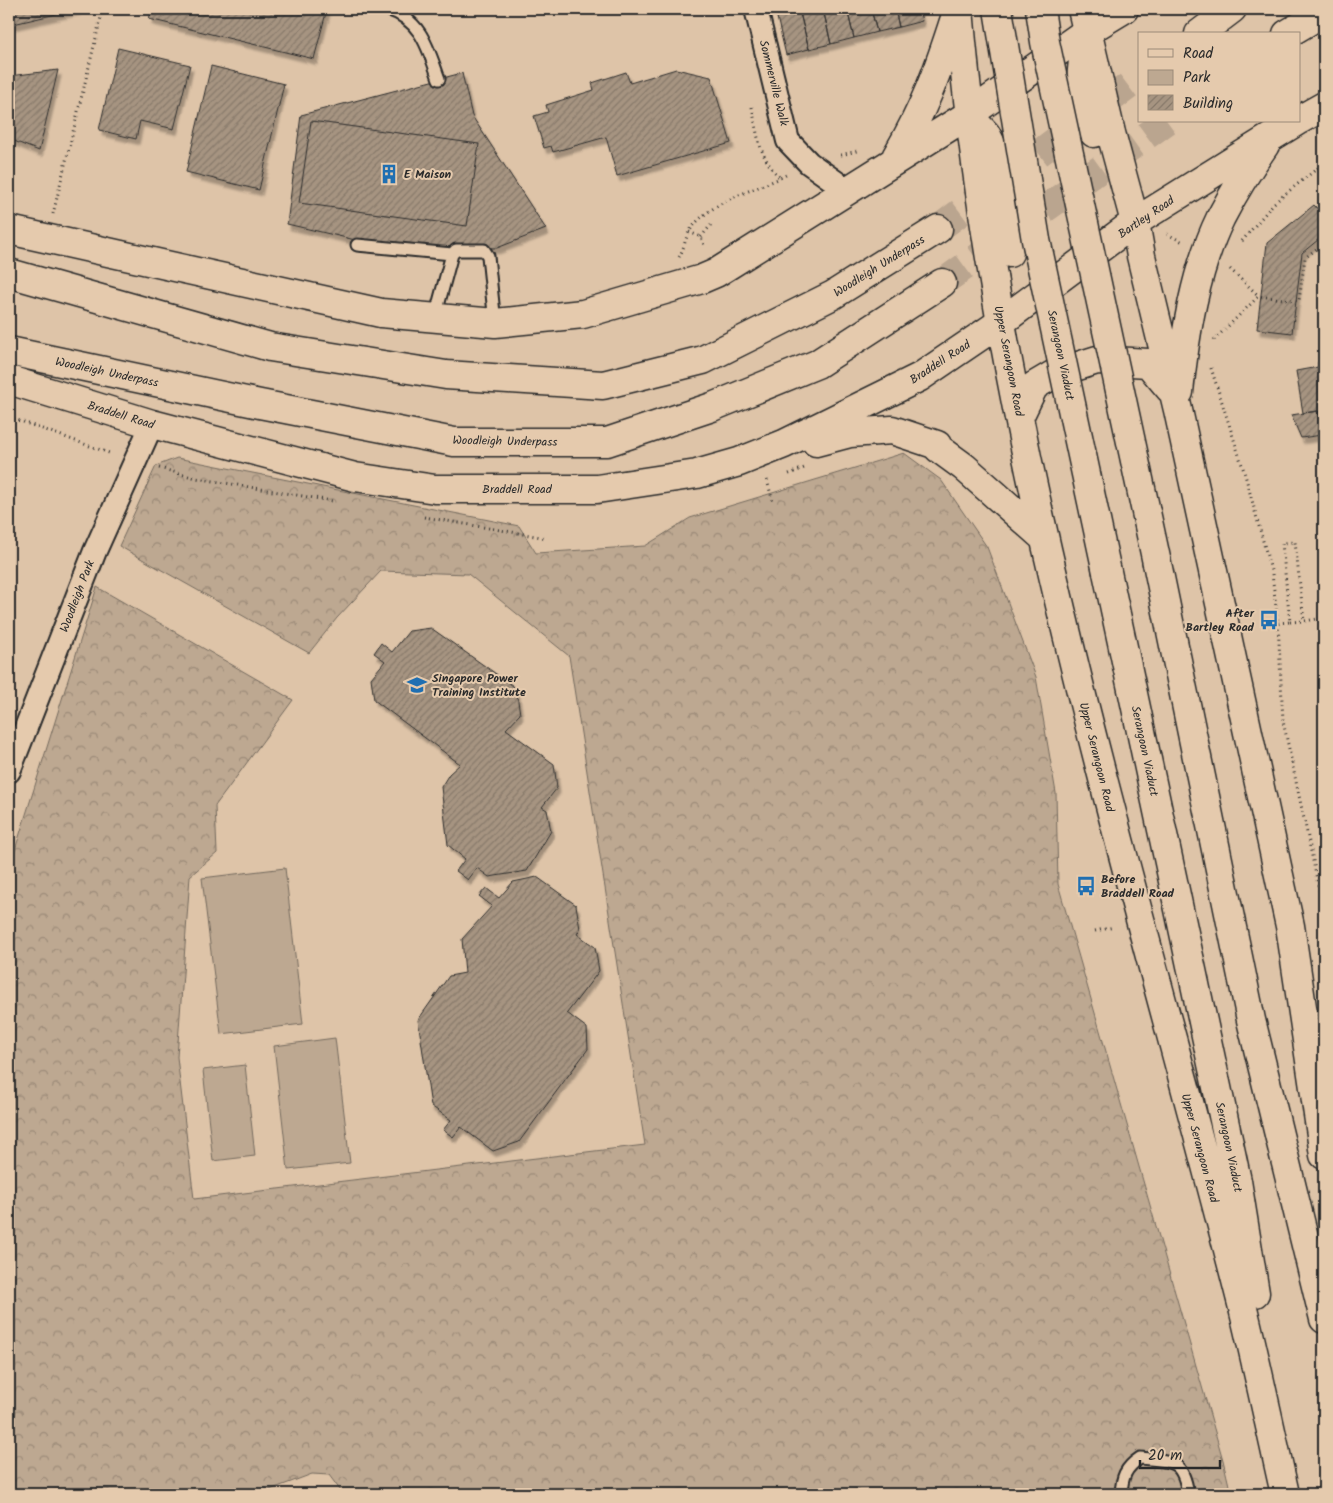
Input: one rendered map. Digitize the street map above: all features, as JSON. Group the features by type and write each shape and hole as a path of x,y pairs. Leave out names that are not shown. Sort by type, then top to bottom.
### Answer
{"main road":[{"name":"Upper Serangoon Road","path":"958,9 968,115 1001,322 1044,538 1097,761 1243,1310 1286,1494"},
{"path":"894,161 919,116 935,80 958,9"},
{"name":"Serangoon Viaduct","path":"998,9 1036,240 1237,1181 1286,1494"},
{"path":"1040,9 1045,42 1157,563 1251,1020 1324,1319"},
{"path":"9,230 381,313 495,323 583,314 702,279 968,115 1084,20 1124,9"},
{"path":"1202,32 1232,9"},
{"path":"1290,32 1324,12"},
{"path":"1084,20 1135,222 1140,256 1175,400 1290,926 1317,1058 1324,1155"},
{"name":"Bartley Road","path":"1300,120 1324,106"},
{"name":"Bartley Road","path":"1001,322 1135,222 1296,122"},
{"path":"1175,400 1207,254 1220,218 1243,177 1271,136"},
{"name":"Woodleigh Underpass","path":"9,273 270,347 446,375 603,385 703,360 833,295 938,229"},
{"name":"Woodleigh Underpass","path":"9,351 260,404 454,442 607,442 712,407 817,364 942,283"},
{"name":"Braddell Road","path":"9,380 152,424 355,477 435,489 597,489 697,474 739,462 784,444 920,377 1001,322"},
{"path":"1020,415 1034,386 1056,373 1097,360 1148,363 1175,400"},
{"path":"739,462 850,433 892,430 937,445 938,448 964,468 1044,538"}],"street":[{"name":"Sommerville Walk","path":"756,9 788,141 808,164 847,190"},
{"name":"Woodleigh Park","path":"9,771 95,551 152,424"}],"lane":[{"path":"387,9 397,12 422,33 439,79"},
{"path":"357,245 452,254"},
{"path":"435,317 452,254 456,250 484,250 488,256 495,323"},
{"path":"1121,1494 1122,1480 1128,1466 1140,1458 1172,1462 1185,1475 1188,1494"}],"path":[{"path":"52,219 103,9"},
{"path":"677,260 689,232 703,216 718,206 808,164 860,149"},
{"path":"1236,248 1274,203 1324,163"},
{"path":"701,237 711,225"},
{"path":"1223,263 1259,296 1299,301 1305,258 1324,243"},
{"path":"1209,337 1209,345 1259,296"},
{"path":"1211,365 1212,375 1244,471 1272,574 1278,623 1283,721 1324,912"},
{"path":"9,417 135,462 196,478 342,503"},
{"path":"420,516 547,538"},
{"path":"1290,622 1282,543 1294,542 1304,621"},
{"path":"1278,623 1324,618"}],"green space":[{"path":"904,453 941,480 987,547 1036,677 1056,793 1058,884 1223,1460 1231,1494 343,1494 329,1475 312,1474 259,1494 9,1494 9,869 97,587 293,700 215,806 217,853 190,876 177,1057 194,1199 645,1145 569,656 468,574 381,571 337,618 309,653 119,546 156,466 177,458 519,526 536,553 645,546 690,518"},
{"path":"285,868 303,1024 221,1034 202,878"},
{"path":"335,1038 350,1163 288,1170 274,1046"},
{"path":"245,1065 255,1156 213,1161 203,1070"}],"building":[{"path":"9,9 78,9 9,25"},
{"path":"152,9 327,9 314,59 149,19"},
{"path":"775,9 799,9 809,49 786,55"},
{"path":"799,9 823,9 831,44 809,49"},
{"path":"823,9 847,9 854,38 831,44"},
{"path":"847,9 871,9 877,32 854,38"},
{"path":"871,9 895,9 899,27 877,32"},
{"path":"895,9 919,9 922,21 899,27"},
{"path":"118,48 190,65 174,129 140,121 136,139 99,130"},
{"path":"211,66 284,84 259,190 186,172"},
{"path":"676,69 711,77 731,143 617,176 606,137 553,152 551,146 544,148 534,116 548,112 546,105 594,90 592,83 626,72 630,83"},
{"path":"58,70 39,151 9,139 9,76"},
{"path":"462,73 472,116 546,229 497,248 381,246 287,224 301,115"},
{"name":"E Maison","path":"311,121 479,144 467,226 299,203"},
{"path":"1314,205 1324,216 1324,235 1302,253 1292,333 1257,329 1267,243"},
{"path":"1324,361 1324,451 1318,411 1303,413 1296,371 1318,367 1318,362"},
{"path":"1318,411 1322,435 1301,438 1291,415"},
{"path":"431,628 516,688 520,714 506,729 554,764 557,788 542,807 547,810 551,831 527,871 489,877 477,868 468,880 456,871 465,859 448,845 441,787 449,774 460,764 374,700 371,678 385,661 374,653 381,643 392,652 409,631"},
{"path":"537,877 576,905 580,929 577,934 595,947 599,971 567,1013 587,1028 588,1049 519,1142 493,1151 461,1127 453,1137 443,1130 451,1120 431,1106 418,1020 449,976 465,973 462,939 492,906 479,896 486,888 499,898 513,882"}],"tunnel":[{"path":"938,229 1138,79"},
{"path":"942,283 1166,122"}],"place":[{"name":"E Maison","path":"389,174"},
{"name":"After Bartley Road","path":"1269,620"},
{"name":"Singapore Power Training Institute","path":"417,685"},
{"name":"Before Braddell Road","path":"1086,886"}]}
